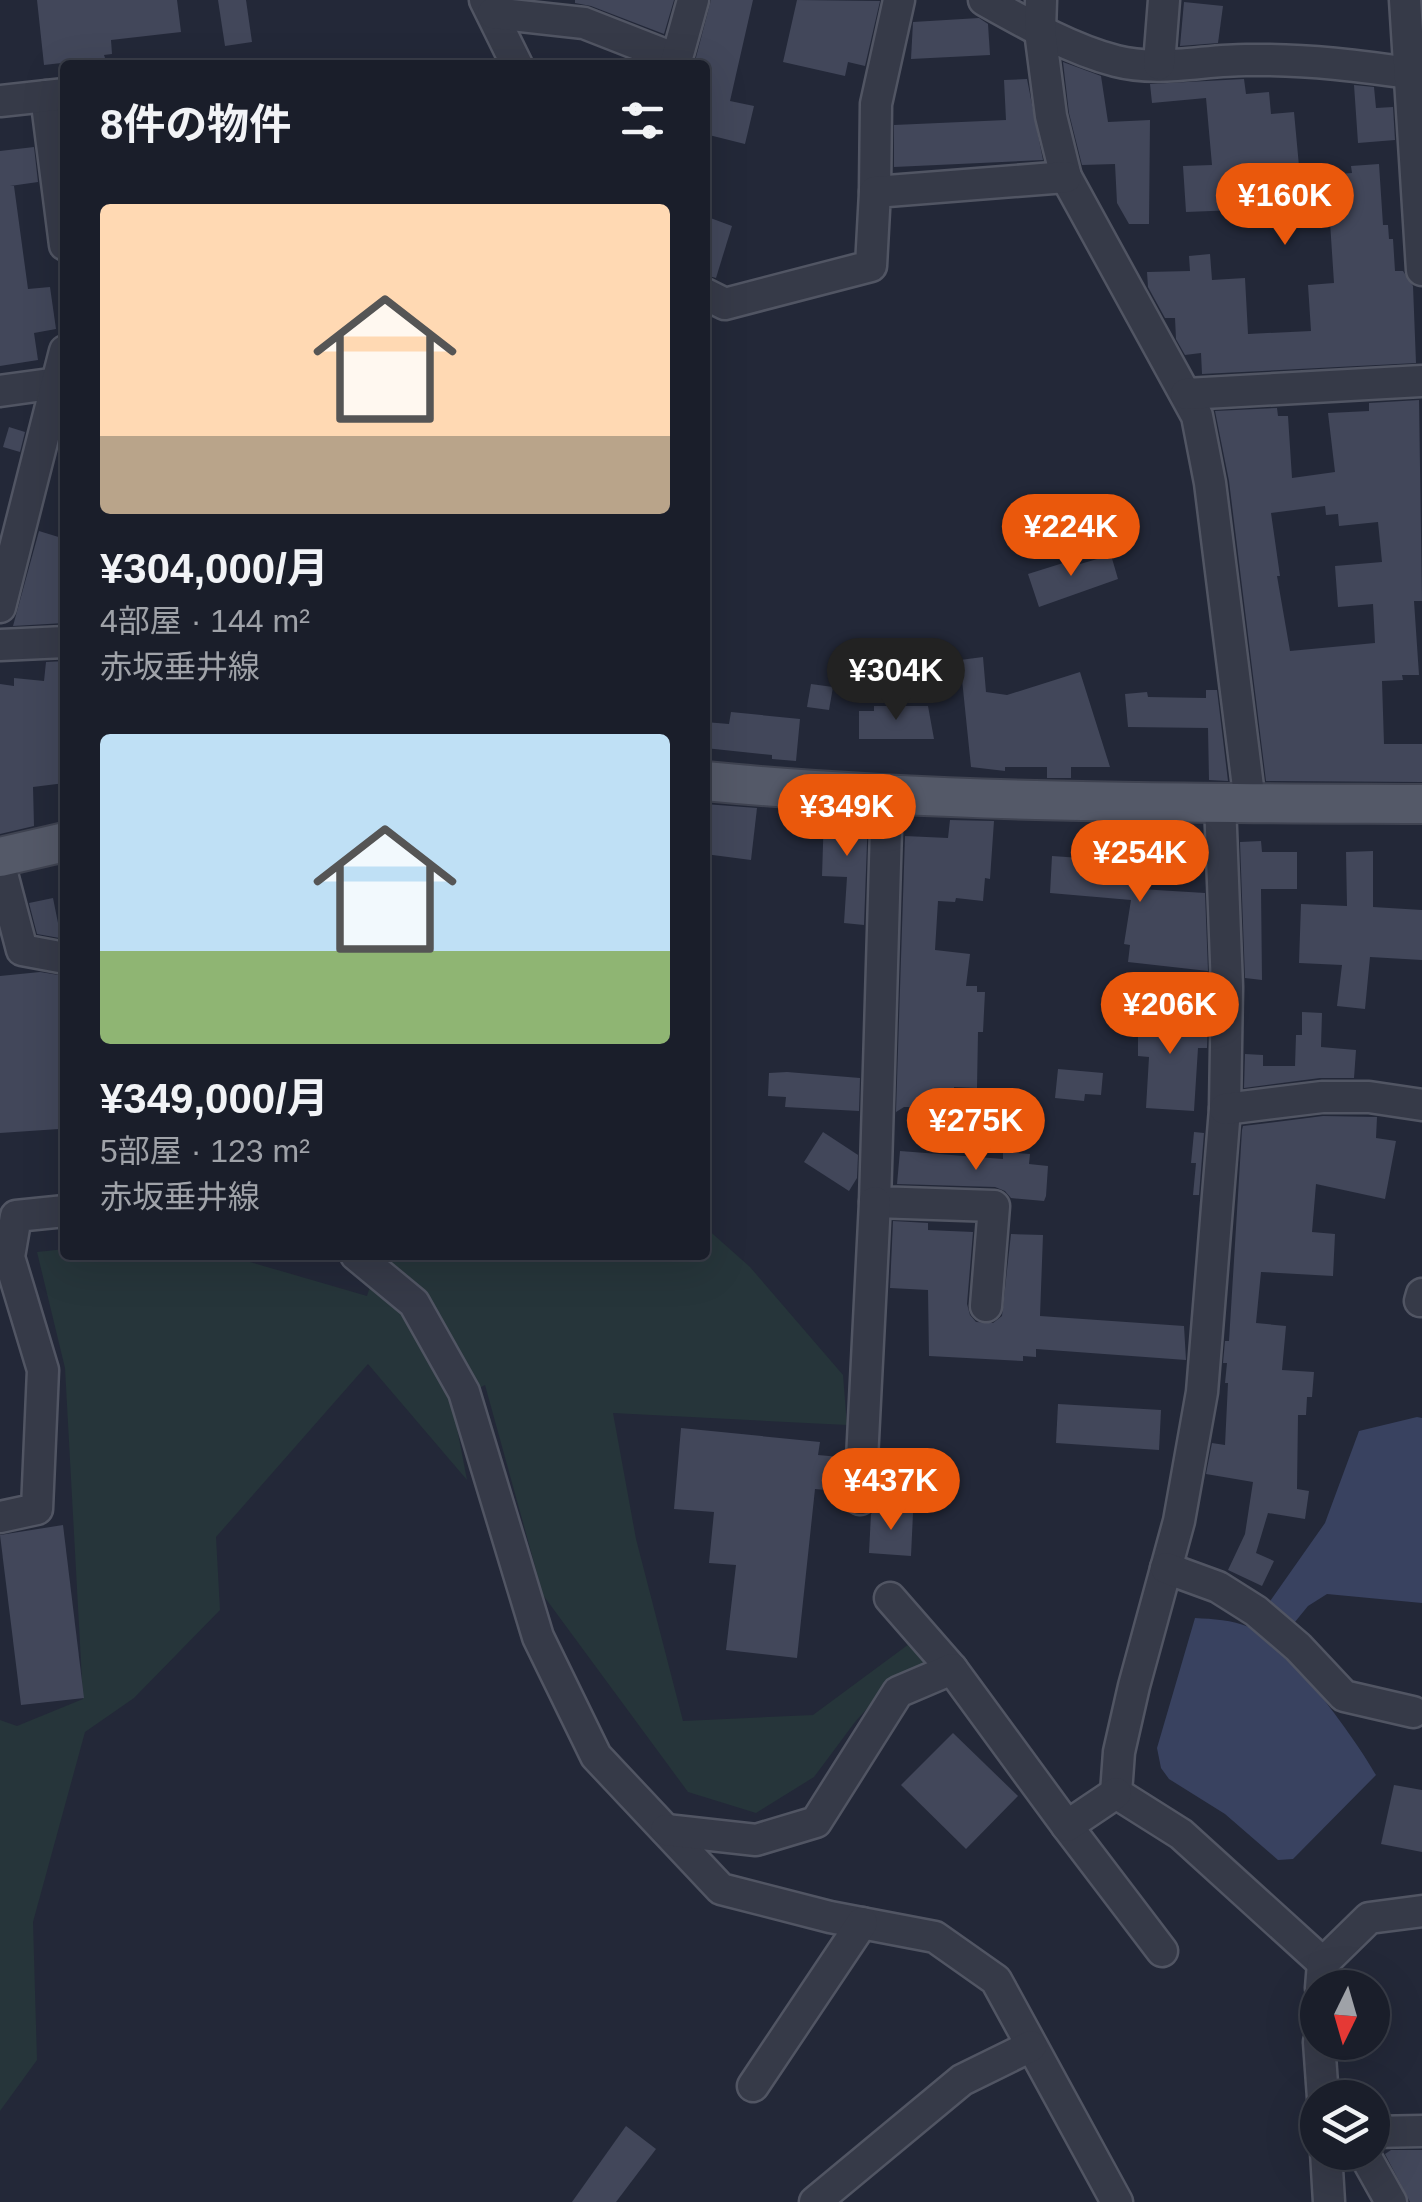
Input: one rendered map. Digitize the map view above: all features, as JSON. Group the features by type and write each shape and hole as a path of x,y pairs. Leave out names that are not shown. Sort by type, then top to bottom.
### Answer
{"main road":[{"path":"710,781 887,795 1422,804"},
{"path":"0,858 60,843"}],"street":[{"path":"677,60 692,0"},
{"path":"710,296 725,304 871,266 876,104 899,0"},
{"path":"984,0 1040,31 1118,62 1309,60 1415,74"},
{"path":"1042,0 1040,31 1066,178 1197,416 1210,484 1235,803 1225,1109 1202,1392 1180,1521 1134,1686 1116,1793"},
{"path":"1159,64 1164,0"},
{"path":"1405,0 1415,74 1422,270"},
{"path":"489,6 584,23 671,60"},
{"path":"489,6 515,60"},
{"path":"0,101 56,95 60,162"},
{"path":"875,192 1066,178"},
{"path":"1186,394 1422,381"},
{"path":"0,392 60,383"},
{"path":"0,606 60,387"},
{"path":"0,644 60,642"},
{"path":"860,1499 875,1202 887,795"},
{"path":"0,866 22,950 60,957"},
{"path":"1225,1109 1322,1097 1369,1097 1422,1105"},
{"path":"875,1202 994,1206 986,1306"},
{"path":"0,1517 38,1508 43,1370 9,1257 16,1216 60,1212"},
{"path":"362,1260 414,1302 464,1392 538,1638 596,1756 721,1889 935,1938 996,1980 1117,2202"},
{"path":"1166,1568 1218,1586 1256,1611 1298,1647 1344,1696 1413,1712"},
{"path":"890,1598 952,1669 1162,1951"},
{"path":"666,1830 756,1840 816,1822 898,1692 952,1669"},
{"path":"1066,1826 1116,1793"},
{"path":"1116,1793 1180,1834 1317,1970"},
{"path":"1326,1970 1368,1918 1422,1912"},
{"path":"753,2086 862,1923"},
{"path":"815,2202 962,2080 1032,2046"},
{"path":"1390,2132 1422,2131"},
{"path":"1327,2170 1330,2202"},
{"path":"1373,2170 1391,2202"}],"shaded area":[{"path":"710,1231 750,1267 843,1375 847,1425 613,1413 636,1539 683,1721 813,1715 909,1644 932,1662 892,1681 814,1777 756,1813 688,1792 543,1595 485,1385 452,1402 467,1480 368,1364 216,1537 220,1610 134,1698 85,1732 33,1922 37,2060 0,2111 0,1720 17,1726 83,1699 65,1368 37,1252 60,1250 60,1260 243,1260 367,1296 378,1260 710,1260"}],"water":[{"path":"1422,1418 1422,1603 1327,1594 1308,1606 1290,1628 1266,1607 1325,1523 1359,1431"},
{"path":"1195,1618 1236,1623 1264,1636 1319,1693 1376,1775 1293,1859 1278,1860 1225,1814 1169,1779 1161,1768 1157,1748"}],"building":[{"path":"37,0 177,0 181,32 111,40 112,54 104,55 105,58 60,60 60,63 44,65"},
{"path":"218,0 246,0 252,42 225,46"},
{"path":"575,0 674,0 664,34"},
{"path":"711,0 753,0 730,101 754,106 745,144 710,135 710,60 695,60"},
{"path":"797,0 880,1 865,66 848,62 845,76 783,62"},
{"path":"1184,2 1223,6 1218,43 1180,46"},
{"path":"979,18 988,24 990,55 911,59 913,22"},
{"path":"1063,62 1101,76 1108,122 1150,120 1149,224 1129,224 1117,203 1115,164 1082,165 1069,113"},
{"path":"1027,79 1043,160 894,167 894,125 1006,120 1004,80"},
{"path":"1244,79 1246,94 1269,92 1271,114 1294,112 1300,177 1352,173 1351,166 1379,164 1383,225 1388,225 1389,239 1393,239 1395,271 1403,271 1413,286 1416,363 1202,374 1201,353 1185,355 1176,339 1175,318 1165,318 1148,287 1147,272 1190,271 1189,256 1210,254 1212,280 1245,278 1248,334 1311,331 1308,285 1334,283 1330,222 1276,225 1276,218 1263,219 1262,209 1186,212 1183,166 1212,165 1206,98 1152,103 1150,84"},
{"path":"1354,85 1374,87 1376,108 1393,107 1395,140 1358,143"},
{"path":"34,147 38,182 10,186 14,186 28,289 50,287 56,329 34,333 38,360 0,366 0,151"},
{"path":"710,218 732,226 716,278 710,276"},
{"path":"1419,400 1422,601 1414,601 1419,675 1382,681 1384,744 1422,744 1422,782 1266,781 1229,481 1215,411 1277,408 1278,416 1288,416 1292,478 1335,472 1328,413 1369,411 1369,403","holes":["1325,506 1326,515 1338,514 1339,526 1378,522 1382,562 1335,566 1338,607 1373,604 1375,643 1290,651 1271,513"]},
{"path":"9,427 25,432 20,452 3,447"},
{"path":"39,531 60,537 60,623 13,626"},
{"path":"1111,555 1118,579 1039,607 1028,574 1079,558 1080,564"},
{"path":"983,657 986,692 1007,695 1080,672 1110,767 1071,767 1071,778 1047,778 1047,767 1005,767 1005,771 971,767 960,660"},
{"path":"60,661 60,784 33,787 34,826 0,834 0,684 14,686 14,678 44,681 46,662"},
{"path":"811,684 833,687 829,710 807,707"},
{"path":"1206,690 1217,690 1228,781 1209,780 1208,728 1128,727 1125,694 1147,692 1148,697 1206,698"},
{"path":"874,706 928,706 934,739 859,739 859,711 874,711"},
{"path":"731,712 800,719 796,761 710,749 710,722 729,724"},
{"path":"710,804 757,808 751,860 710,855"},
{"path":"824,813 868,816 864,925 844,923 847,877 822,876"},
{"path":"950,820 994,821 990,879 985,878 983,901 938,901 935,950 970,954 966,986 977,986 977,992 985,992 983,1032 978,1032 977,1088 954,1087 954,1107 904,1107 896,1112 905,836 948,838"},
{"path":"1152,825 1189,825 1189,844 1151,843"},
{"path":"1095,839 1144,843 1141,889 1205,893 1208,971 1128,962 1130,945 1124,944 1131,900 1050,893 1052,856 1095,859"},
{"path":"1261,841 1262,852 1297,852 1297,889 1261,889 1262,980 1245,978 1240,842"},
{"path":"1373,851 1373,907 1422,910 1422,960 1370,957 1365,1009 1337,1006 1342,965 1299,963 1301,904 1347,906 1346,852"},
{"path":"53,898 60,938 37,934 29,903"},
{"path":"40,972 60,975 59,1129 0,1133 0,976"},
{"path":"1138,1008 1178,1008 1178,1021 1208,1022 1207,1048 1198,1048 1194,1111 1146,1108 1149,1057 1138,1056"},
{"path":"1302,1012 1322,1013 1321,1047 1356,1050 1354,1078 1320,1078 1244,1088 1245,1054 1263,1055 1263,1066 1295,1066"},
{"path":"1058,1069 1103,1073 1101,1095 1085,1094 1084,1101 1055,1098"},
{"path":"769,1073 860,1078 859,1111 785,1107 786,1097 768,1096"},
{"path":"1323,1116 1377,1117 1376,1138 1396,1141 1385,1199 1316,1184 1312,1232 1335,1234 1333,1276 1261,1272 1256,1323 1286,1326 1282,1370 1314,1372 1306,1415 1298,1415 1297,1489 1309,1491 1305,1519 1268,1513 1256,1553 1274,1561 1262,1586 1228,1570 1245,1534 1253,1482 1206,1474 1212,1443 1225,1445 1228,1383 1227,1363 1223,1363 1225,1341 1229,1341 1242,1130 1243,1126"},
{"path":"823,1132 858,1155 857,1178 849,1191 804,1162"},
{"path":"1194,1132 1204,1133 1199,1195 1193,1195"},
{"path":"900,1151 1003,1159 1003,1152 1030,1154 1029,1164 1048,1166 1046,1196 1044,1201 1011,1198 995,1187 897,1184"},
{"path":"893,1221 928,1223 928,1230 973,1232 967,1304 976,1322 993,1323 1002,1316 1011,1234 1043,1235 1040,1316 1184,1326 1186,1360 1036,1349 1036,1357 1023,1356 1023,1361 929,1356 928,1290 890,1288"},
{"path":"1058,1404 1161,1410 1159,1450 1056,1443"},
{"path":"681,1428 820,1442 818,1455 840,1457 837,1491 815,1489 797,1658 726,1650 736,1565 709,1563 714,1512 674,1509"},
{"path":"874,1511 913,1513 911,1556 869,1553"},
{"path":"63,1525 84,1698 21,1705 0,1535"},
{"path":"953,1733 1018,1796 966,1849 901,1785"},
{"path":"1394,1785 1422,1790 1422,1852 1381,1844"},
{"path":"626,2126 656,2149 616,2202 572,2202"},
{"path":"1422,2150 1422,2202 1410,2202 1390,2164 1390,2151"}]}
